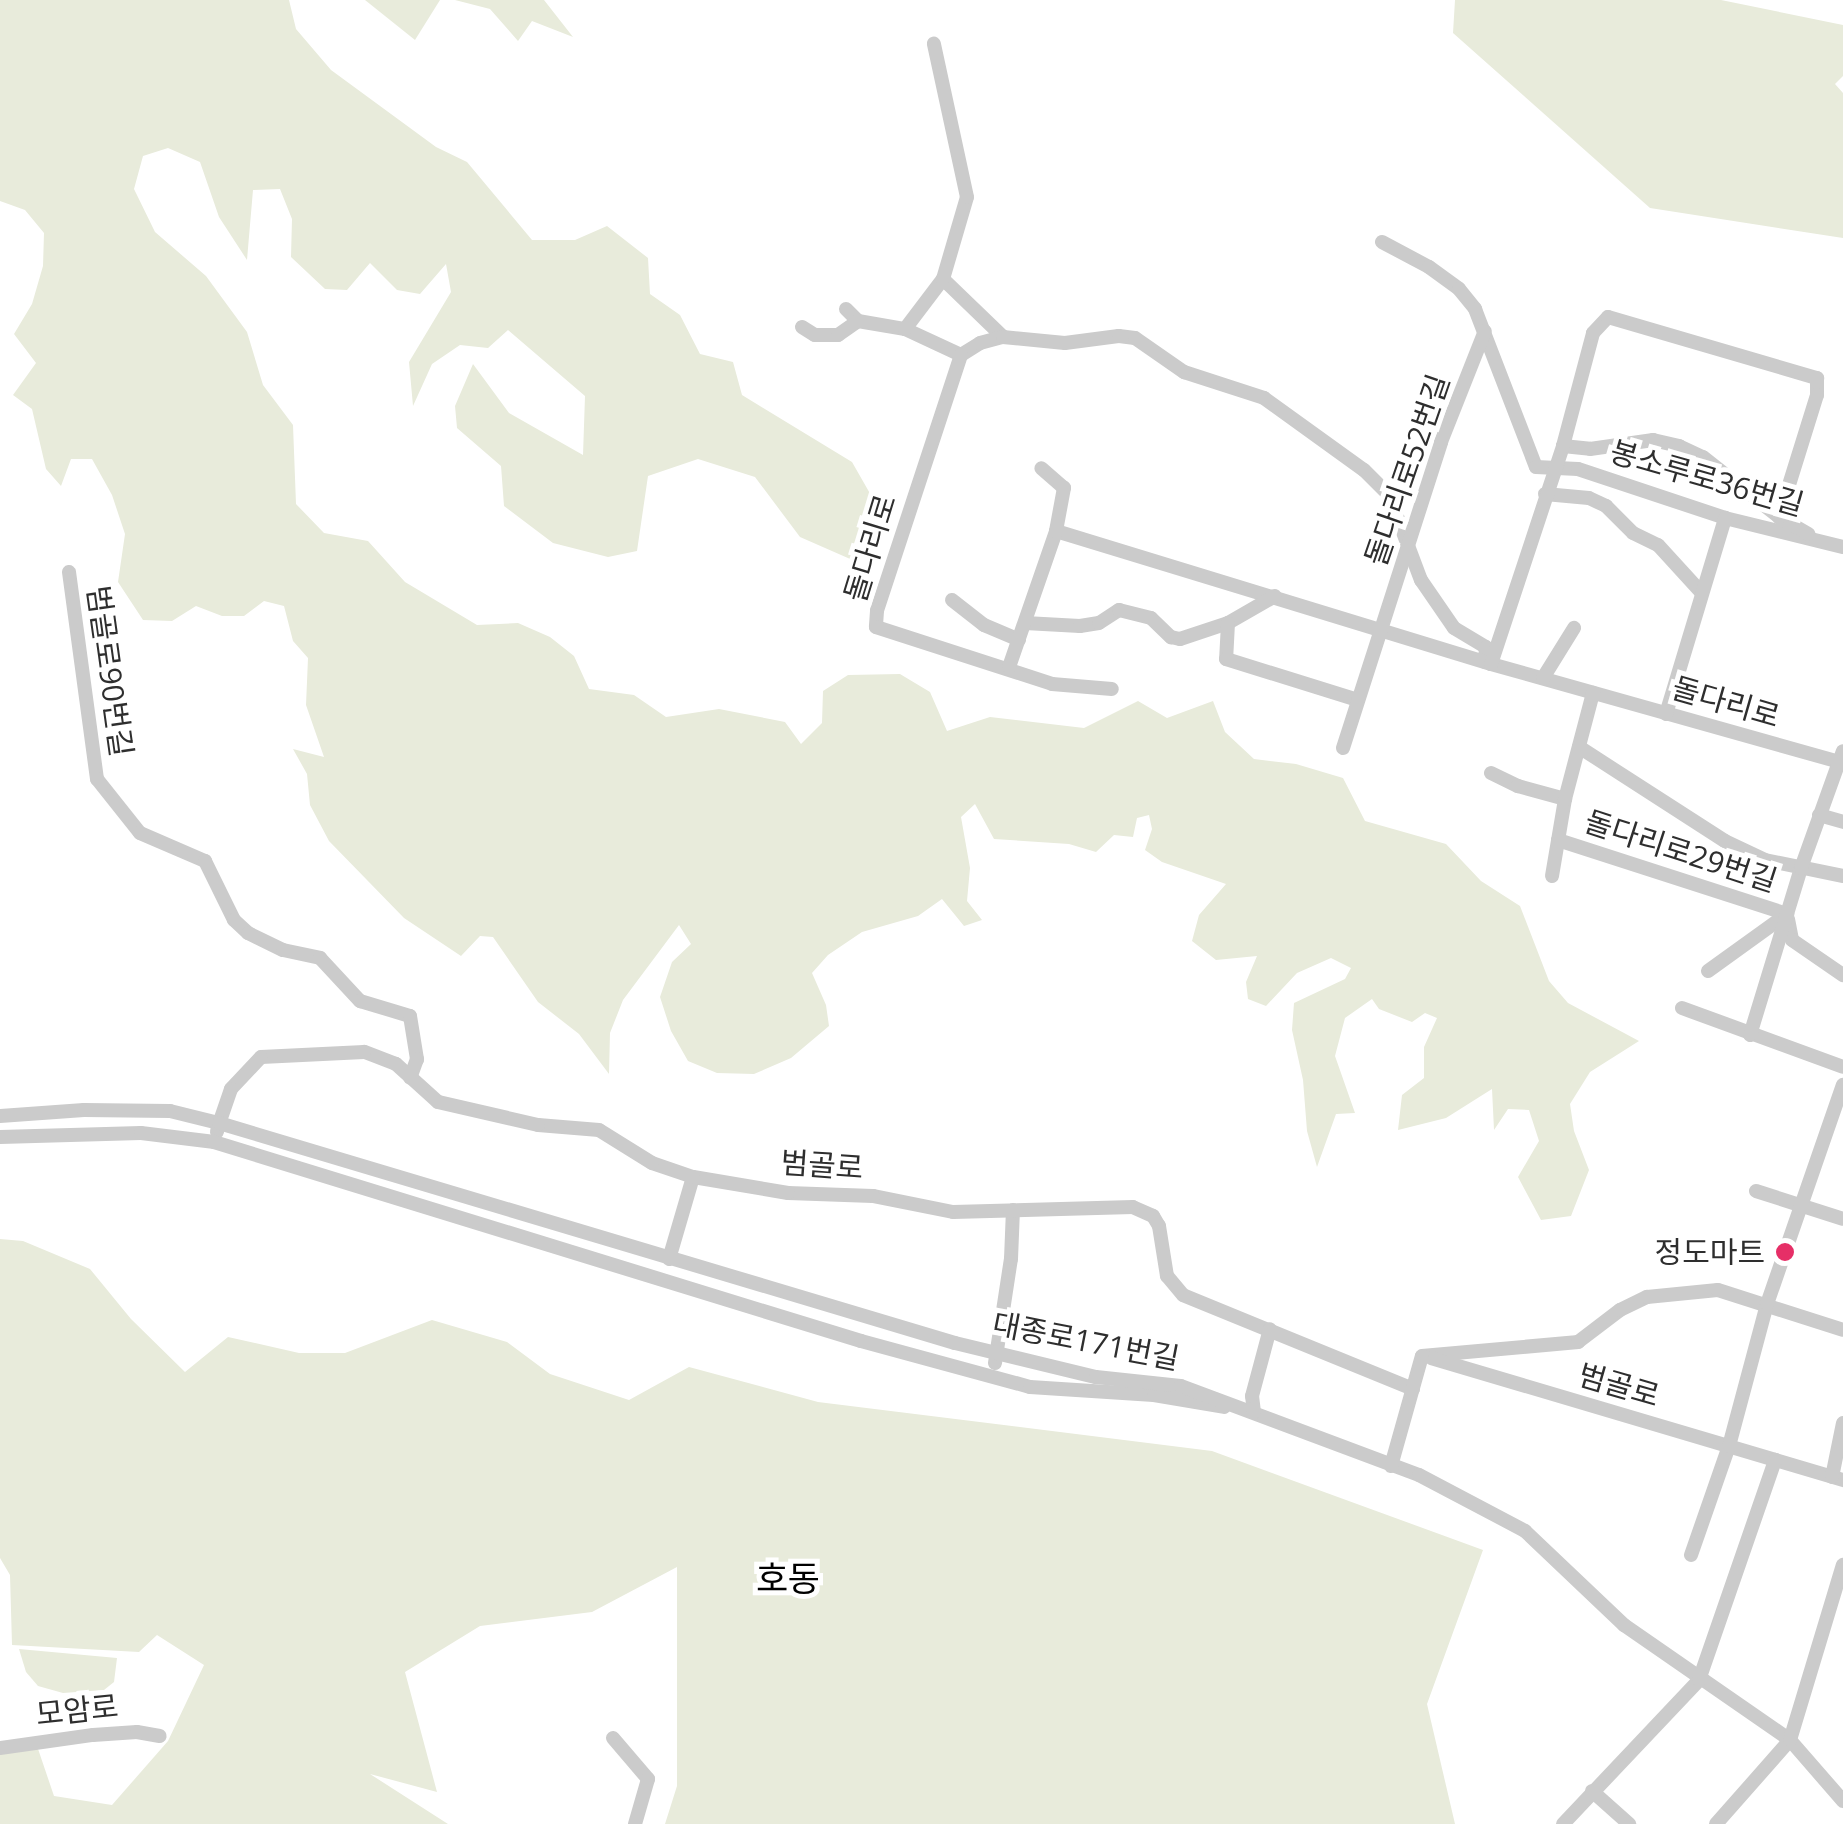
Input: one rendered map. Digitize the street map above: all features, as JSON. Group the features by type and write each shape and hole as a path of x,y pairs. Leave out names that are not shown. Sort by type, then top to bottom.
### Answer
{"street":[{"path":"905,329 942,280 967,196 934,44"},
{"path":"1382,242 1458,288 1485,331 1536,467 1554,468"},
{"path":"942,280 1003,337"},
{"path":"846,309 858,321 905,329 961,355 980,342 1003,337 1065,343 1119,336 1134,338 1184,372 1264,398 1364,470 1389,495 1409,551 1440,612 1454,628 1486,647 1488,663"},
{"name":"봉소루로36번길","path":"1608,318 1817,378 1817,395 1779,517 1703,457 1679,446 1654,440 1609,447 1563,446 1593,333 1608,318"},
{"path":"802,327 815,335 838,335 858,321"},
{"name":"돌다리로52번길","path":"1382,628 1440,442 1485,331"},
{"name":"돌다리로","path":"961,355 877,611 876,626 1052,684 1112,689"},
{"path":"1488,663 1563,446"},
{"path":"1008,667 1056,531 1064,488 1041,468"},
{"name":"봉소루로36번길","path":"1554,468 1578,469 1724,518 1843,548"},
{"path":"1545,494 1589,498 1606,506 1633,533 1658,545 1700,591"},
{"path":"1779,517 1813,538"},
{"path":"1666,714 1724,518"},
{"name":"돌다리로","path":"1056,531 1488,663 1842,759"},
{"name":"범골로90번길","path":"69,572 97,779 140,833 206,862 234,920 248,933 283,950 320,958 360,1001 410,1016 418,1059 410,1078"},
{"path":"1025,623 1080,626 1099,623 1118,610 1151,618 1171,637 1180,640 1228,623 1275,596"},
{"path":"952,600 984,625 1019,640"},
{"path":"1228,623 1226,658 1358,700"},
{"path":"1343,748 1382,628"},
{"path":"1543,678 1574,628"},
{"path":"1552,876 1566,798 1594,693"},
{"path":"1579,747 1725,841 1765,860 1843,876"},
{"name":"돌다리로29번길","path":"1750,1035 1801,868 1842,759"},
{"path":"1490,772 1518,786 1566,798"},
{"path":"1819,815 1843,822"},
{"name":"돌다리로29번길","path":"1558,840 1787,914"},
{"path":"1708,971 1787,914"},
{"name":"돌다리로29번길","path":"1787,914 1792,940 1843,975"},
{"path":"1682,1008 1843,1068"},
{"name":"범골로","path":"219,1123 231,1088 261,1057 364,1052 396,1064 438,1102 538,1125 599,1130 652,1163 693,1177 788,1193 874,1196 937,1210 1092,1205 1144,1211 1159,1226 1172,1287 1359,1370 1413,1389"},
{"path":"1691,1555 1728,1446 1766,1304 1843,1085"},
{"name":"대종로171번길","path":"0,1116 129,1108 170,1111 996,1354 1096,1377 1181,1386 1254,1412 1469,1498 1525,1531 1624,1625 1790,1740 1843,1802"},
{"path":"214,1142 219,1123"},
{"path":"0,1137 141,1133 214,1142 843,1336 1030,1387 1154,1395 1254,1412 1252,1396 1270,1329"},
{"path":"668,1258 693,1177"},
{"path":"1756,1191 1843,1219"},
{"path":"992,1377 1011,1259 1013,1210"},
{"path":"1391,1466 1422,1356 1578,1342 1620,1310 1647,1297 1718,1290 1843,1330"},
{"name":"범골로","path":"1422,1356 1838,1478 1843,1423"},
{"path":"1563,1824 1699,1680 1776,1460"},
{"path":"1716,1824 1790,1740 1843,1565"},
{"name":"모암로","path":"0,1748 94,1735 136,1732 160,1736"},
{"path":"613,1738 648,1779 634,1824"},
{"path":"1592,1791 1629,1824"}],"green space":[{"path":"0,0 289,0 296,29 331,70 436,147 467,162 532,240 575,240 607,226 648,258 650,294 680,315 700,354 733,362 742,395 852,462 876,504 873,549 857,562 800,537 755,477 698,459 648,476 637,551 608,557 553,543 504,506 501,466 457,428 455,406 473,364 509,413 583,455 585,396 508,330 488,348 460,345 432,364 413,406 409,362 451,292 446,264 420,294 397,290 370,263 347,290 325,289 291,257 292,219 280,189 253,190 247,260 219,217 200,162 168,148 143,156 134,189 155,232 206,276 247,332 263,385 293,425 296,504 324,533 368,541 405,582 477,625 518,623 550,637 574,656 589,689 634,695 666,717 719,709 785,722 801,744 822,723 823,691 848,675 900,674 930,692 947,731 990,717 1084,728 1138,701 1167,718 1213,701 1225,732 1254,759 1296,764 1343,778 1365,821 1446,844 1481,881 1520,906 1549,981 1568,1003 1639,1041 1590,1072 1570,1104 1574,1131 1589,1170 1571,1216 1541,1220 1518,1177 1539,1141 1529,1110 1508,1109 1494,1130 1492,1089 1446,1118 1398,1130 1402,1095 1424,1078 1424,1047 1437,1018 1425,1013 1412,1022 1379,1009 1372,999 1345,1018 1335,1056 1355,1113 1336,1114 1317,1167 1307,1131 1303,1080 1292,1030 1294,1003 1345,979 1351,968 1331,958 1297,973 1266,1006 1248,999 1246,982 1257,956 1216,960 1192,941 1199,915 1226,884 1162,862 1145,850 1152,829 1149,815 1137,818 1133,837 1114,835 1096,852 1069,844 994,839 975,804 961,817 970,868 967,901 982,920 964,926 942,899 918,916 862,932 828,955 812,973 826,1005 829,1026 791,1058 754,1074 717,1073 688,1061 671,1031 660,997 672,962 691,944 679,925 623,1000 610,1033 609,1074 579,1034 538,1002 493,937 480,936 461,956 404,918 329,841 310,805 307,774 293,749 324,757 306,705 308,658 293,641 284,606 264,601 244,616 222,616 196,606 172,621 143,620 118,582 125,534 112,495 92,459 71,459 61,486 46,469 32,409 13,395 36,363 14,334 32,304 43,266 44,233 25,210 0,201"},
{"path":"365,0 440,0 415,40"},
{"path":"455,0 544,0 573,37 532,21 518,41 490,9"},
{"path":"1455,0 1721,0 1843,25 1843,76 1835,84 1843,93 1843,238 1650,208 1453,33"},
{"path":"0,1239 23,1241 90,1269 131,1319 185,1372 228,1337 299,1353 345,1353 432,1320 507,1342 550,1374 629,1400 689,1367 818,1402 1212,1451 1483,1550 1427,1704 1455,1824 665,1824 677,1786 677,1567 592,1612 480,1626 405,1672 437,1792 370,1774 448,1824 0,1824 0,1753 35,1740 54,1796 112,1805 168,1741 204,1665 157,1635 139,1652 12,1645 10,1575 0,1558"},
{"path":"19,1649 117,1658 114,1682 104,1690 63,1693 38,1686 26,1672"}],"place":[{"name":"정도마트","path":"1785,1252"}],"district":[{"name":"호동","path":"788,1578"}]}
